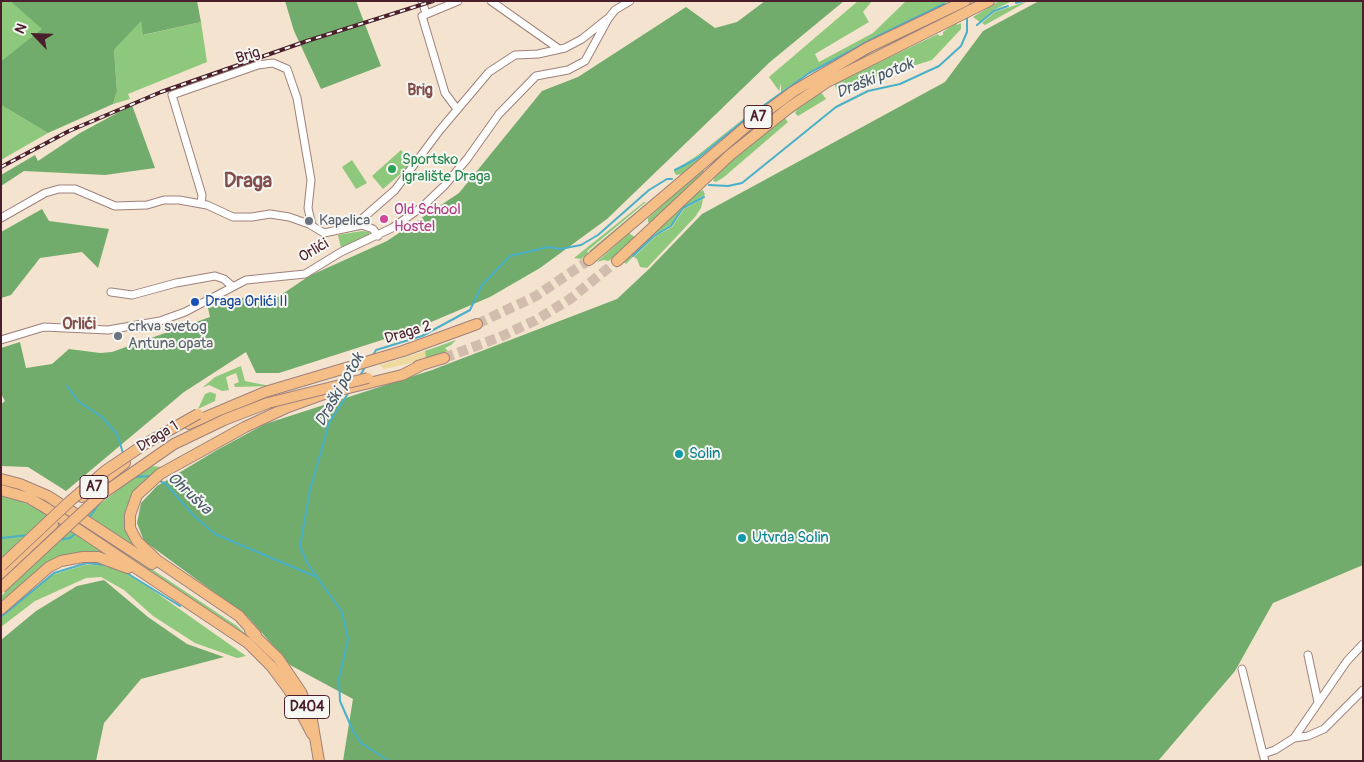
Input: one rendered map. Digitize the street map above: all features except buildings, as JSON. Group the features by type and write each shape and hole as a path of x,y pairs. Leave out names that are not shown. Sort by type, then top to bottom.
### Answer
{"highway":[{"name":"A7","path":"589,260 748,125 794,91 868,48 965,1"},
{"name":"A7","path":"617,261 730,155 790,107 827,82 985,3"},
{"name":"Draga 2","path":"200,416 229,399 280,388 459,332 477,324"},
{"name":"A7","path":"369,380 444,358"},
{"path":"256,635 239,616 147,552 132,533 130,523 131,510 140,490 160,474 245,427 301,402 369,380"},
{"name":"Draga 1","path":"1,588 102,494 174,444 224,420 260,406 369,380"},
{"path":"1,566 105,471 144,444 200,416"},
{"name":"Draga 1","path":"1,573 105,478 154,443 200,416"},
{"path":"1,480 34,489 49,503 256,635"},
{"path":"1,490 49,503"},
{"path":"97,534 248,643"},
{"path":"1,609 49,567 70,558 98,557 128,567 234,638 248,643"},
{"name":"D404","path":"256,635 288,671 301,692 312,720 319,761"},
{"name":"D404","path":"248,643 280,678 296,701 317,746"}],"street":[{"path":"422,1 426,13"},
{"path":"457,110 445,93 422,16 458,1"},
{"path":"491,1 559,49"},
{"path":"356,225 368,227 378,236 416,212 444,186 467,159 499,114 536,76 568,70 585,61 608,19 615,10 630,1"},
{"path":"1,218 45,193 59,189 76,189 115,206 147,205 171,200 201,204 233,218 274,214 289,217 329,233 356,225 395,190 457,110 490,72 504,61 515,56 538,54 573,44 608,19"},
{"name":"Brig","path":"201,204 202,195 172,95 258,65 274,63 287,69 297,98 311,180 308,208 312,226"},
{"name":"Orlići","path":"1,340 44,327 108,330 154,323 179,315 232,286 257,278 305,274 342,252 378,236"},
{"path":"111,292 132,295 176,283 215,276 224,279 232,286"},
{"path":"1242,668 1264,757 1294,738 1356,649 1363,644"},
{"path":"1308,655 1318,702"},
{"path":"1294,738 1308,736 1324,729 1363,690"}],"green space":[{"path":"1,1 10,1 43,29 1,61"},
{"path":"10,1 197,1 201,22 143,35 141,21 114,50 117,91 113,104 48,133 1,105 1,61 42,29"},
{"path":"285,1 356,1 381,66 321,89 294,31"},
{"path":"765,1 844,1 770,62 607,219 540,268 490,297 410,331 279,373 256,373 246,352 184,392 66,491 28,467 1,466 1,404 5,401 1,394 1,348 20,342 26,368 52,364 69,349 100,353 112,352 210,317 208,308 249,296 278,297 309,276 387,241 459,193 542,91 578,77 686,7 715,28 737,22"},
{"path":"858,1 872,1 863,12 869,22 815,54 819,62 873,33 906,1 951,1 857,46 809,72 781,92 781,83 779,91 769,77"},
{"path":"974,1 981,1 879,49 835,73 773,114 730,148 753,127 809,86 882,45"},
{"path":"999,1 1012,1 994,10 980,22 973,17"},
{"path":"1028,1 985,25 982,23 995,12"},
{"path":"1039,1 1363,1 1363,565 1273,603 1235,671 1158,761 343,761 353,699 290,665 248,617 144,541 137,523 141,503 157,486 265,424 432,370 617,299 702,214 945,82 983,31"},
{"path":"141,20 144,35 201,22 207,62 128,94 130,99 113,104 117,91 114,50"},
{"path":"956,23 957,25 961,23 961,29 932,60 837,90 834,84 938,34 939,36 943,35 943,32"},
{"path":"821,92 826,99 798,116 795,113 797,110 785,118 788,122 724,177 716,182 713,181 716,175 741,151 784,117"},
{"path":"1,105 48,133 1,160"},
{"path":"132,105 155,168 105,175 24,171 1,186 1,175 35,155 38,161 80,133"},
{"path":"758,107 698,157 684,164 698,155"},
{"path":"759,110 591,253 589,251 682,174 676,175 674,171 699,159"},
{"name":"Sportsko igralište Draga","path":"401,150 413,163 383,189 372,176"},
{"path":"352,160 367,183 356,189 342,167"},
{"path":"702,170 706,172 652,224 648,222 648,218"},
{"path":"703,190 705,195 683,208 671,225 654,235 626,264 624,262 697,193"},
{"path":"703,199 701,208 695,217 647,268 640,267 637,259 634,257 656,236 672,227 684,209"},
{"path":"646,202 587,251 588,253 581,259 574,258"},
{"path":"42,209 49,221 109,229 98,268 82,252 40,258 11,295 1,298 1,232"},
{"path":"362,231 369,232 370,236 354,245 341,248 338,235"},
{"path":"629,233 636,238 618,255 608,261 597,262"},
{"path":"456,340 445,348 448,351 426,359 424,356 425,351"},
{"path":"241,366 245,381 270,386 235,387 234,384 239,382 236,373 226,377 229,390 222,391 209,385 202,388 215,377"},
{"path":"210,392 216,394 215,401 198,409 205,394"},
{"path":"149,466 163,467 139,486 126,508 134,547 104,526 92,545 110,556 74,555 1,604 1,596 56,543 26,537 1,561 1,495 19,500 43,512 54,493 87,514"},
{"path":"102,536 237,626 274,661 290,681 256,644 236,628 101,538"},
{"path":"97,564 120,570 151,589 246,656 237,658 195,643 153,616 124,590 101,577 86,578 35,601 1,627 1,618 52,575 85,565"},
{"path":"104,580 148,617 187,644 224,657 141,679 104,723 96,761 1,761 1,640 36,611 77,586"}],"sand":[{"path":"425,351 426,359 384,369 380,365"}],"waterway":[{"path":"1016,3 1024,1"},
{"path":"675,170 698,158 749,116 809,73 876,37 944,4"},
{"path":"977,25 994,11 1008,6"},
{"name":"Draški potok","path":"709,185 728,186 742,183 836,107 868,91 900,84 939,66 961,46 967,32 967,16"},
{"name":"Draški potok","path":"372,357 376,350 422,336 470,310 482,285 510,256 548,247 560,249 581,245 598,235 649,190 667,179 672,179"},
{"path":"633,256 654,236 671,226 683,208 704,197"},
{"name":"Draški potok","path":"360,376 365,367"},
{"path":"67,386 78,401 102,417 117,434 123,453"},
{"name":"Draški potok","path":"349,392 329,423 310,490 300,546 307,563 342,612 348,639 339,679 340,701 353,731 361,743 389,761"},
{"name":"Ohrušva","path":"134,477 151,476"},
{"name":"Ohrušva","path":"160,481 166,484 194,516 215,534 314,576"},
{"name":"Ohrušva","path":"89,518 101,501"},
{"name":"Ohrušva","path":"58,540 70,538 76,533"},
{"name":"Ohrušva","path":"1,538 29,535"},
{"path":"1,617 54,573 87,563 106,565"},
{"path":"125,572 180,606"}],"tunnel":[{"path":"477,324 536,296 589,260"},
{"path":"444,358 500,337 536,320 570,299 617,261"}],"railway":[{"path":"1,167 69,131 161,92 307,41 433,1"}],"place":[{"name":"Sportsko igralište Draga","path":"392,169"},
{"name":"Old School Hostel","path":"384,219"},
{"name":"Kapelica","path":"309,221"},
{"name":"Draga Orlići II","path":"195,302"},
{"name":"crkva svetog Antuna opata","path":"118,336"},
{"name":"Solin","path":"679,454"},
{"name":"Utvrda Solin","path":"742,538"}],"district":[{"name":"Brig","path":"420,91"},
{"name":"Draga","path":"248,182"},
{"name":"Orlići","path":"79,325"}]}
